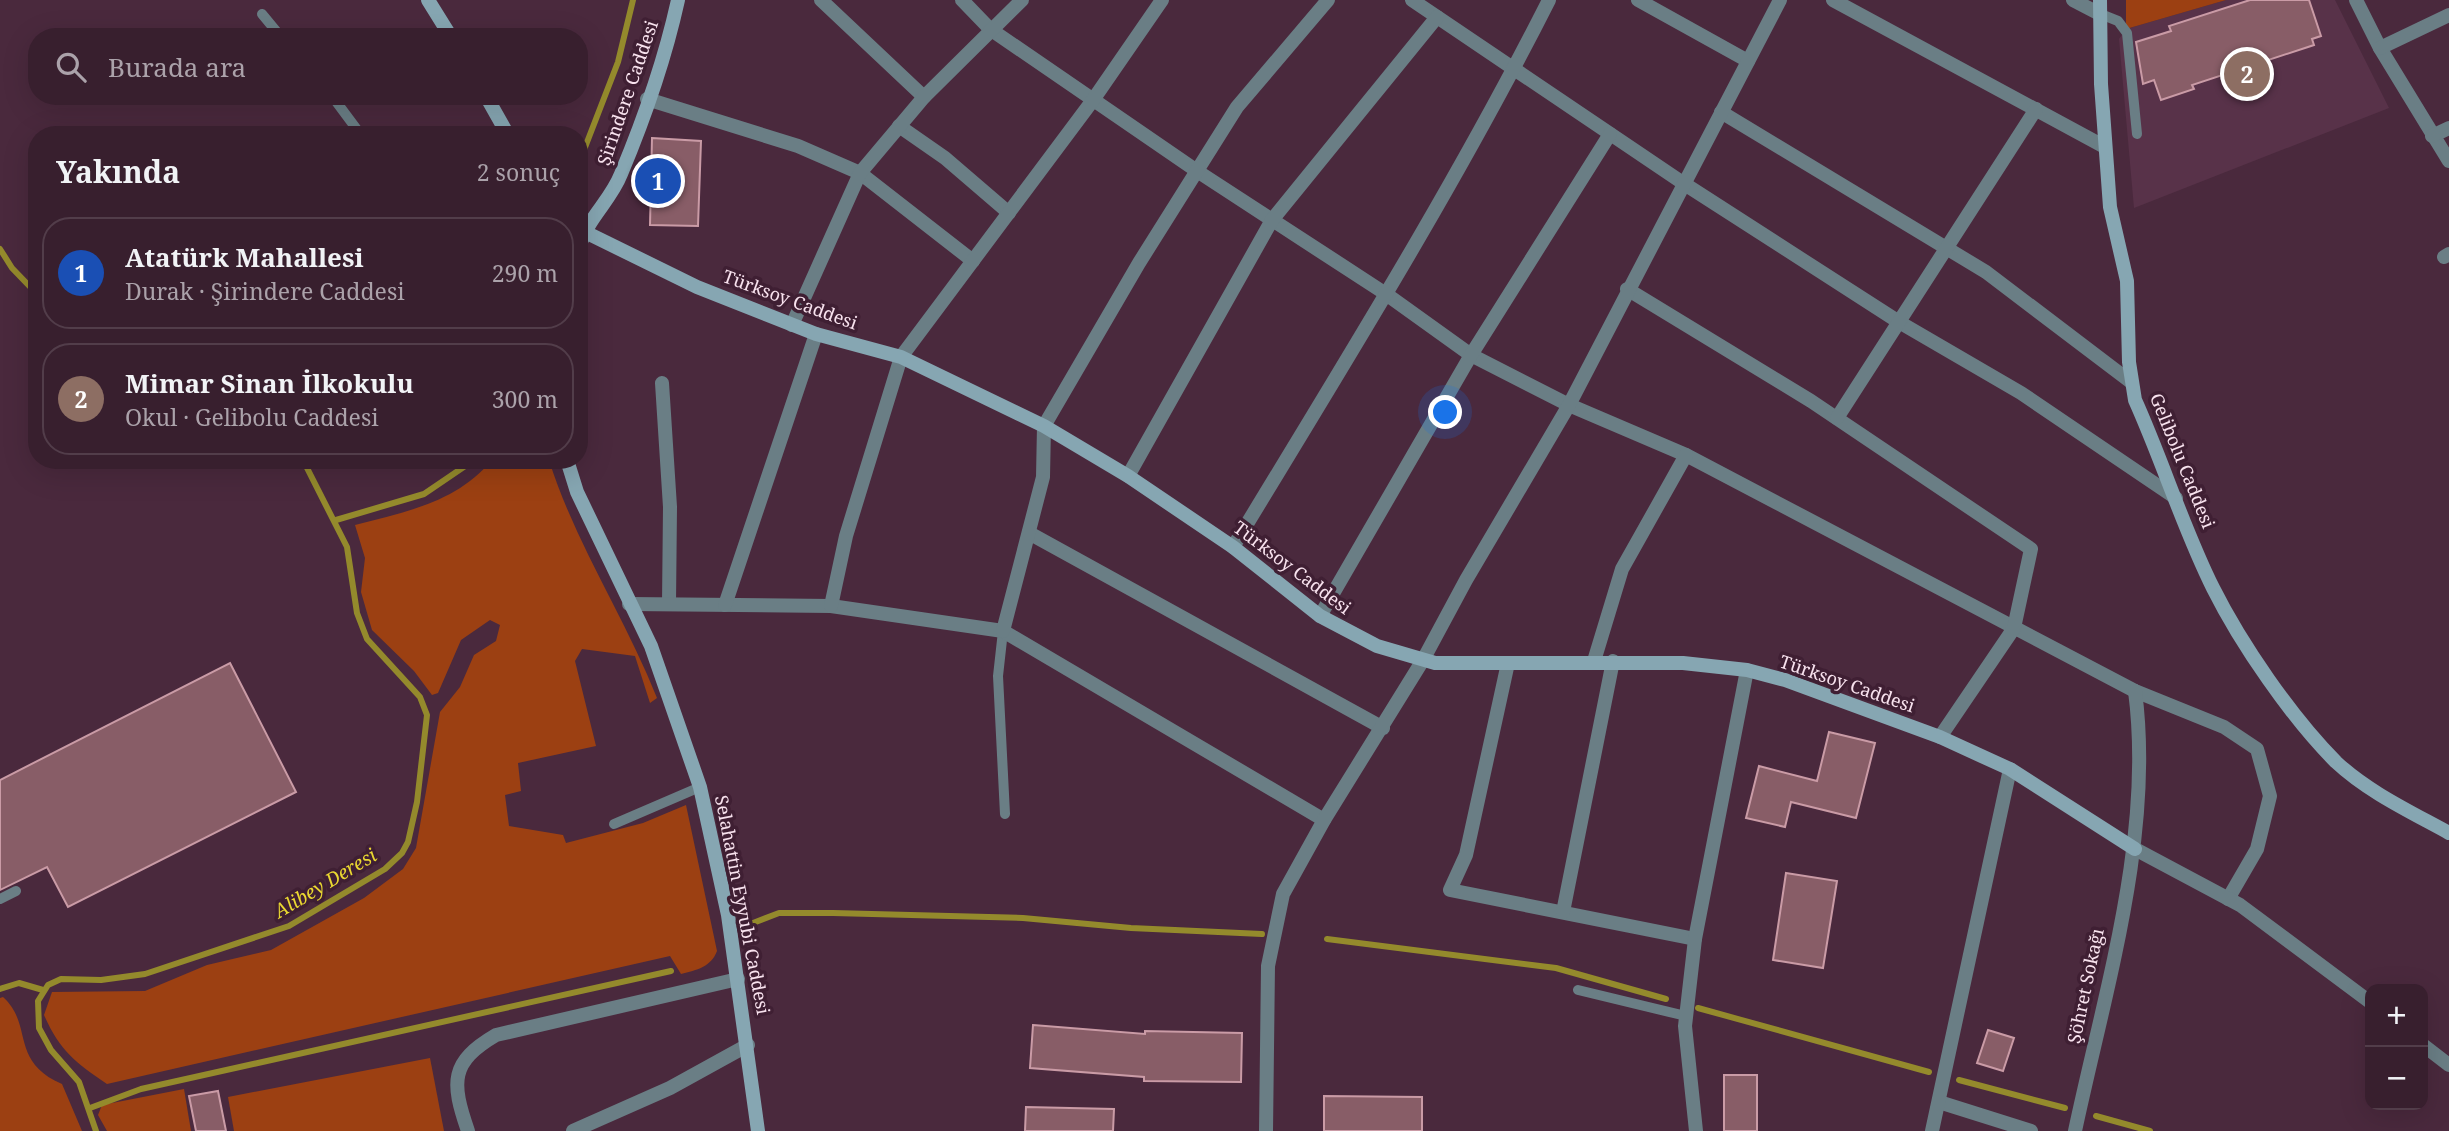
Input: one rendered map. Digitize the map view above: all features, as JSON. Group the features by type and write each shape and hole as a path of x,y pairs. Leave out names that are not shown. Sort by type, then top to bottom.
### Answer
{"street":[{"path":"428,0 445,28"},
{"name":"Şirindere Caddesi","path":"588,219 620,177 669,40 678,0"},
{"path":"821,0 924,97"},
{"path":"962,0 990,29 1197,171 1386,294 1471,355 1569,405 1686,456 2135,691 2224,727 2257,749 2270,796 2257,849 2228,899"},
{"path":"792,325 860,173 924,97 1021,0"},
{"path":"831,606 846,536 901,357 1093,100 1163,0"},
{"path":"1003,631 1043,477 1044,426 1139,263 1237,107 1328,0"},
{"path":"1412,0 1683,183 1899,321 2021,393 2176,498"},
{"path":"1233,547 1386,294 1514,69 1549,0"},
{"path":"1637,0 1748,61"},
{"path":"1266,1131 1268,966 1283,894 1324,820 1423,660 1466,580 1569,405 1627,289 1780,0"},
{"path":"1833,0 2105,147"},
{"path":"2073,0 2099,6"},
{"path":"2356,0 2380,48 2449,161"},
{"name":"Gelibolu Caddesi","path":"2099,6 2110,207 2127,281 2131,382 2135,400 2176,498 2224,608 2255,657 2316,740 2353,775 2449,834"},
{"path":"2380,48 2449,15"},
{"path":"1128,476 1272,220 1437,17"},
{"path":"647,99 798,146 860,173 973,261"},
{"path":"491,105 503,126"},
{"path":"1837,418 2036,109"},
{"path":"1721,112 1986,272 2131,382"},
{"path":"899,126 944,158 1009,213"},
{"path":"2432,136 2449,128"},
{"path":"1320,616 1471,355 1610,134"},
{"name":"Türksoy Caddesi","path":"588,232 697,287 816,334 901,357 1044,426 1128,476 1233,547 1320,616 1377,646 1435,663 1683,663 1746,670 1785,680 1940,737 2010,769 2135,849"},
{"path":"1627,289 1837,418 2031,549 2014,628 1940,737"},
{"path":"725,605 816,334"},
{"path":"662,383 670,507 668,604"},
{"path":"1594,661 1622,569 1686,456"},
{"name":"Selahattin Eyyubi Caddesi","path":"570,469 577,492 651,646 700,787 728,915 748,1045 757,1130"},
{"path":"1029,533 1383,728"},
{"path":"629,604 831,606 1003,631 1324,820"},
{"path":"1563,912 1613,661"},
{"path":"1508,663 1466,855 1450,890 1695,939"},
{"path":"1696,1131 1686,1016 1695,939 1746,670"},
{"name":"Şöhret Sokağı","path":"2075,1131 2135,849 2140,733 2135,691"},
{"path":"1932,1131 2010,769"},
{"path":"2135,849 2228,899 2365,998"},
{"path":"468,1131 458,1074 462,1061 475,1047 496,1035 738,979"},
{"path":"573,1131 670,1088 748,1045"},
{"path":"2426,1047 2449,1065"},
{"path":"1938,1102 2031,1131"}],"lane":[{"path":"2099,6 2118,21 2127,33 2137,134"},
{"path":"262,13 274,28"},
{"path":"339,105 354,126"},
{"path":"1003,631 998,676 1004,814"},
{"path":"614,824 700,787"},
{"path":"0,899 16,891"},
{"path":"1578,990 1686,1016"}],"shaded area":[{"path":"2126,0 2226,0 2126,29"},
{"path":"2226,0 2335,0 2389,108 2134,208 2119,39 2126,29"},
{"path":"483,469 552,469 572,521 657,698 650,703 635,656 582,649 575,661 596,746 518,763 521,791 505,795 509,826 563,835 566,843 643,823 686,805 717,951 711,961 703,967 681,974 670,956 107,1084 77,1062 56,1038 44,1015 52,992 145,991 207,965 271,950 364,898 403,869 416,848 440,712 460,687 474,655 496,641 500,625 490,620 461,640 438,693 432,695 414,671 372,630 361,592 365,558 355,525 412,510 447,496"},
{"path":"3,997 18,1019 28,1054 46,1075 62,1084 82,1131 0,1131 0,998"},
{"path":"430,1058 444,1131 234,1131 228,1097"},
{"path":"184,1089 191,1131 107,1131 98,1115 102,1105"}],"building":[{"path":"2250,0 2309,0 2321,36 2312,39 2314,45 2192,85 2194,89 2161,100 2154,80 2143,84 2136,42 2171,31 2169,26"},
{"path":"652,138 701,141 698,226 650,225"},
{"path":"230,663 296,792 68,907 47,867 0,890 0,780"},
{"path":"1829,732 1875,743 1856,818 1791,802 1785,827 1746,818 1759,766 1817,781"},
{"path":"1786,873 1837,881 1823,968 1773,960"},
{"path":"1033,1025 1145,1034 1145,1031 1242,1033 1241,1082 1144,1081 1144,1077 1030,1068"},
{"path":"1988,1030 2014,1038 2003,1071 1977,1063"},
{"path":"1724,1075 1757,1075 1757,1131 1724,1131"},
{"path":"218,1091 226,1131 196,1131 189,1096"},
{"path":"1324,1096 1422,1097 1422,1131 1324,1131"},
{"path":"1026,1107 1114,1109 1113,1131 1025,1131"}],"waterway":[{"path":"588,140 618,62 633,0"},
{"name":"Alibey Deresi","path":"0,249 12,268 28,285"},
{"name":"Alibey Deresi","path":"96,1131 79,1082 51,1050 39,1028 38,1001 48,985 61,979 101,980 145,974 289,926 385,869 402,853 408,842 417,802 427,715 420,697 367,639 357,613 347,547 308,469"},
{"path":"336,520 424,494 461,469"},
{"path":"753,923 779,913 833,913 1023,918 1131,928 1262,934"},
{"path":"1327,939 1556,968 1666,999"},
{"path":"90,1108 141,1089 671,971"},
{"path":"0,989 19,983 43,990"},
{"path":"1698,1008 1929,1072"},
{"path":"1959,1080 2065,1108"},
{"path":"2096,1116 2150,1131"}],"place":[{"name":"Mimar Sinan İlkokulu","path":"2247,74"},
{"name":"Atatürk Mahallesi","path":"658,181"}]}
